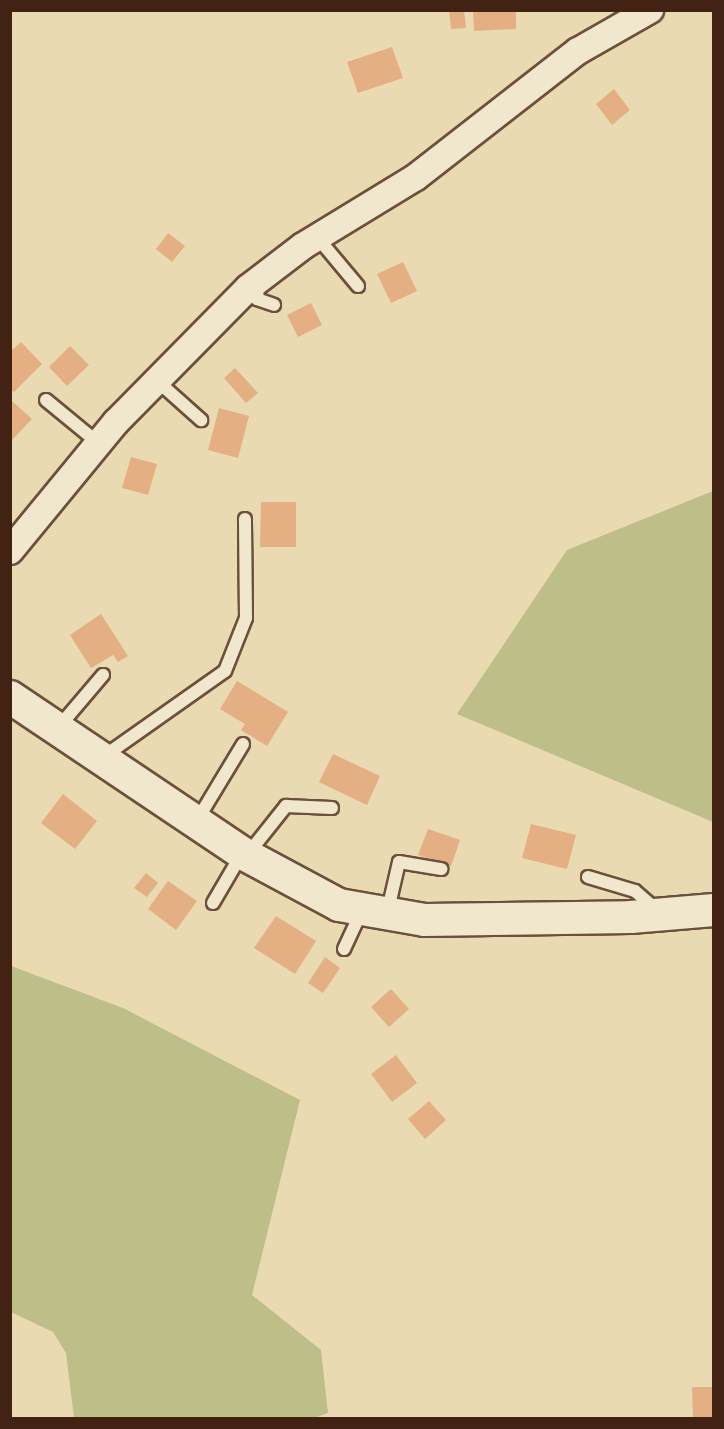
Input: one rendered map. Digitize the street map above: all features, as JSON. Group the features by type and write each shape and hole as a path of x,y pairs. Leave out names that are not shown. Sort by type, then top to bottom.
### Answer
{"street":[{"path":"10,551 97,442 155,379 258,280 317,237 416,177 578,51 650,10"},
{"path":"10,697 245,854 339,905 425,920 528,920 714,910"}],"lane":[{"path":"317,237 358,286"},
{"path":"258,280 257,299 274,305"},
{"path":"155,379 201,420"},
{"path":"46,400 97,442"},
{"path":"100,759 225,671 246,618 245,519"},
{"path":"57,729 103,675"},
{"path":"196,822 243,744"},
{"path":"213,903 245,854 285,806 332,808"},
{"path":"344,949 374,912 399,862 441,869"},
{"path":"588,877 635,891 663,914"}],"green space":[{"path":"713,491 713,822 457,714 567,550"},
{"path":"11,966 123,1008 300,1100 252,1295 321,1350 328,1413 314,1418 74,1418 66,1353 53,1332 11,1312"}],"building":[{"path":"449,10 464,10 466,28 451,29"},
{"path":"473,10 516,10 516,29 474,31"},
{"path":"392,47 403,78 358,93 347,62"},
{"path":"614,89 630,110 612,125 596,104"},
{"path":"168,233 185,246 172,262 156,249"},
{"path":"403,262 417,291 391,303 377,274"},
{"path":"311,303 322,325 298,337 287,315"},
{"path":"21,342 42,364 14,392 10,389 10,352"},
{"path":"70,346 89,365 67,386 49,367"},
{"path":"235,368 258,393 246,403 224,378"},
{"path":"12,401 32,419 10,442 10,403"},
{"path":"219,408 249,416 238,458 208,450"},
{"path":"131,457 157,464 148,495 122,488"},
{"path":"261,502 296,502 296,547 260,547"},
{"path":"101,614 128,656 118,662 113,655 91,668 70,635"},
{"path":"237,681 288,712 267,746 241,730 245,724 220,709"},
{"path":"333,754 380,776 367,805 319,782"},
{"path":"63,794 97,821 75,849 41,823"},
{"path":"531,824 576,835 567,869 522,858"},
{"path":"428,829 460,840 451,866 418,855"},
{"path":"146,873 158,883 147,897 134,888"},
{"path":"168,881 197,901 176,930 148,909"},
{"path":"276,916 316,941 295,974 254,948"},
{"path":"325,957 340,968 323,993 308,983"},
{"path":"391,989 409,1009 389,1027 371,1007"},
{"path":"396,1055 417,1083 392,1102 371,1074"},
{"path":"429,1101 446,1120 425,1139 408,1119"},
{"path":"692,1387 714,1387 714,1418 693,1418"}]}
